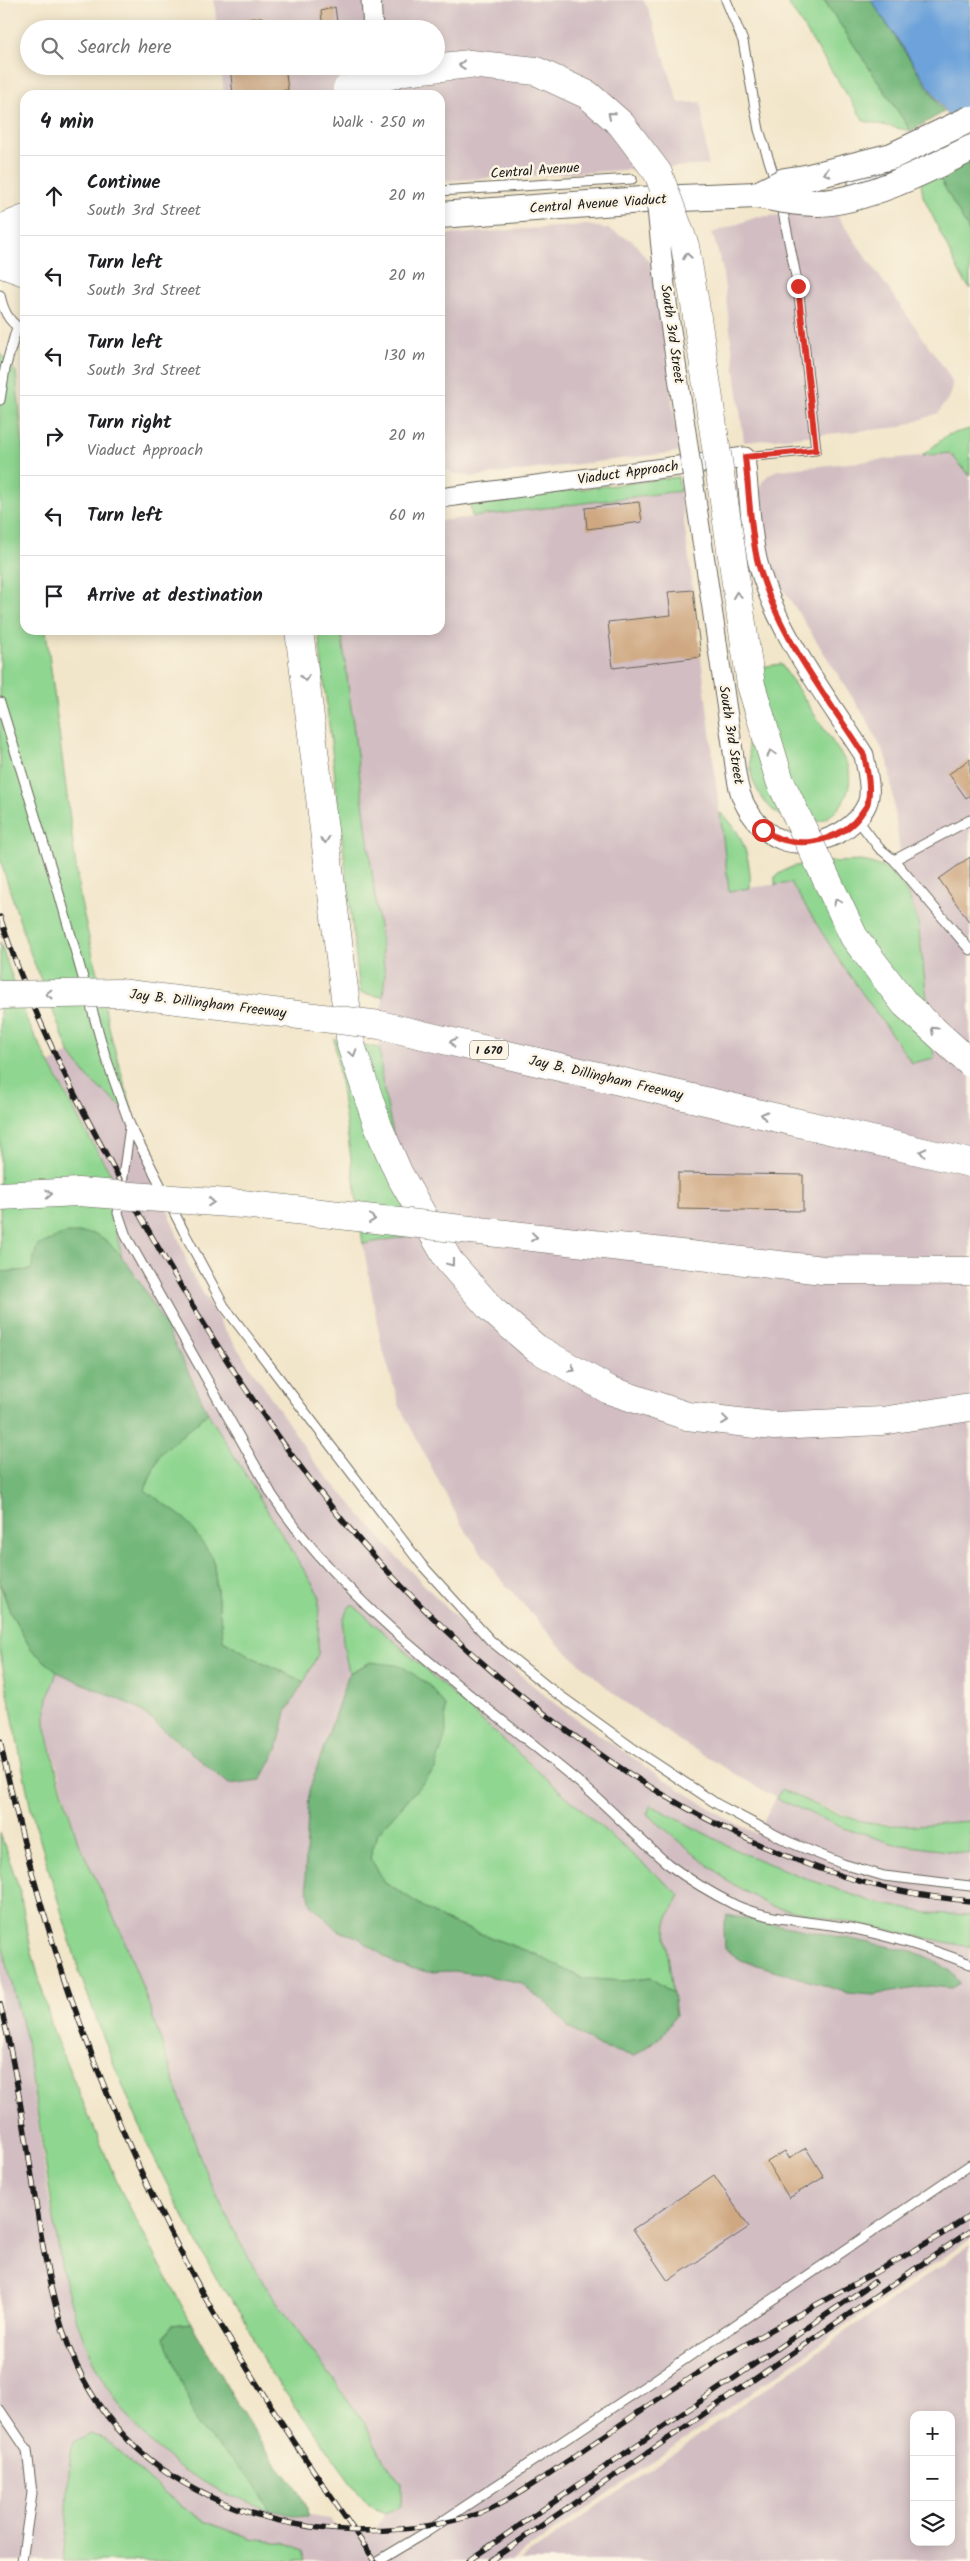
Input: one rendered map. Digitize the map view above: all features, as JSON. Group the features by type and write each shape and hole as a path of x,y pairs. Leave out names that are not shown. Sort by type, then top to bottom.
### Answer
{"highway":[{"path":"445,67 470,64 536,71 588,95 621,124 658,174 685,246 697,314 750,685 780,781 854,937 906,1004 970,1063"},
{"path":"349,90 392,75"},
{"path":"0,229 20,221"},
{"path":"0,263 20,270"},
{"path":"300,635 351,1046 378,1126 399,1174 449,1261 490,1309 536,1348 609,1390 687,1416 774,1426 882,1421 970,1407"},
{"name":"Jay B. Dillingham Freeway","path":"0,995 120,993 380,1025 970,1163"},
{"path":"0,1196 78,1192 232,1203 823,1270 970,1271"}],"main road":[{"name":"Central Avenue Viaduct","path":"757,195 785,181 805,178 892,156 970,119"},
{"name":"Central Avenue Viaduct","path":"445,215 656,199 757,195 790,202 820,203 868,193 914,176 970,149"},
{"path":"0,245 20,244"}],"street":[{"path":"371,0 372,20"},
{"path":"377,75 378,90"},
{"path":"858,182 931,154 970,134"},
{"name":"South 3rd Street","path":"656,199 666,296 740,793 749,812 763,830 783,840 801,842 828,839 844,830 857,819 868,803 868,778 864,755 786,633 771,604 757,561 745,457"},
{"name":"Viaduct Approach","path":"445,497 745,457"}],"lane":[{"name":"Viaduct Approach","path":"726,0 743,41 759,130 780,195 798,286 816,450 745,457"},
{"name":"Central Avenue","path":"445,191 632,178"},
{"path":"0,295 3,310 20,327"},
{"path":"0,400 5,369 20,331"},
{"path":"0,702 58,890 105,1055 130,1125 224,1306 421,1564 491,1641 548,1688 631,1747 717,1804 789,1842 843,1864 884,1876 970,1886"},
{"path":"857,819 879,848 894,860 970,950"},
{"path":"894,860 970,820"},
{"path":"130,1125 118,1213 126,1236 272,1495 296,1531 358,1598 424,1655 590,1791 670,1865 708,1890 736,1905 768,1916 850,1928 918,1946 970,1964"},
{"path":"378,2561 428,2531 650,2383 970,2165"},
{"path":"0,2410 27,2450 32,2493 22,2561"}],"shaded area":[{"path":"214,0 643,0 648,8 679,103 701,102 708,165 445,181 445,90 223,90 222,75 445,75 445,20 216,20"},
{"path":"833,210 947,372 952,382 951,394 938,413 901,427 744,442 722,266 712,233 757,217"},
{"path":"587,225 608,229 633,241 650,263 656,277 679,452 471,477 453,473 445,469 445,235"},
{"path":"950,453 970,476 970,1821 905,1825 865,1822 805,1800 782,1789 776,1798 675,1738 620,1699 559,1645 498,1576 461,1524 400,1407 381,1343 363,1244 414,1235 382,1081 379,1042 385,974 342,635 445,635 445,520 680,491 693,590 668,593 671,615 608,622 613,667 701,657 729,890 791,883 843,966 934,1058 918,923 904,883 888,761 868,722 782,587 769,560 763,539 759,497 762,482 769,474 778,470"},
{"path":"69,1052 90,1080 134,1117 191,1273 223,1327 316,1464 400,1560 476,1638 559,1707 662,1778 727,1819 757,1834 776,1798 843,1828 895,1844 970,1854 970,2239 511,2561 0,2561 0,1936 26,2040 49,2200 81,2333 95,2363 130,2419 173,2461 189,2473 210,2486 270,2510 330,2519 336,2528 376,2530 385,2513 401,2506 400,2483 383,2459 364,2422 264,2284 238,2239 203,2166 146,1997 124,1939 77,1839 45,1724 48,1697 57,1672 136,1707 187,1750 277,1750 286,1712 318,1654 319,1595 208,1413 181,1356 149,1299 122,1257 111,1212 116,1183 50,1064"},
{"path":"970,2245 970,2561 519,2561"}],"green space":[{"path":"786,0 824,0 911,131 864,121"},
{"path":"824,0 871,0 944,112 911,131"},
{"path":"970,158 970,233 938,175"},
{"path":"938,175 970,233 970,289 960,274 923,196 921,182"},
{"path":"0,353 16,372 20,415 20,635 47,635 80,898 112,1040 134,1117 90,1080 69,1052 28,947 0,859"},
{"path":"970,429 970,476 950,453 922,456 947,435"},
{"path":"678,477 680,491 472,517 470,503"},
{"path":"319,635 342,635 385,974 383,997 360,993"},
{"path":"781,664 848,765 849,782 846,796 839,808 828,817 815,822 801,823 787,819 773,810 761,796 752,778 739,670"},
{"path":"720,813 734,827 744,846 749,867 750,888 729,891"},
{"path":"861,861 874,864 893,875 906,890 910,900 918,923 934,1058 912,1063 843,966 791,883 775,885 775,877 793,867 804,864"},
{"path":"0,942 28,1023 82,1125 116,1183 111,1212 122,1257 97,1235 31,1270 0,1272"},
{"path":"334,1039 380,1048 382,1081 414,1235 363,1244"},
{"path":"67,1233 98,1235 113,1247 128,1265 160,1316 208,1413 160,1454 145,1490 185,1519 213,1558 223,1640 254,1658 304,1682 286,1712 277,1750 261,1780 229,1784 136,1707 57,1672 31,1649 10,1612 0,1583 0,1272 31,1270 37,1246"},
{"path":"208,1413 319,1595 318,1654 304,1682 254,1658 223,1640 213,1558 145,1490 160,1454"},
{"path":"0,1583 10,1612 31,1649 57,1672 48,1697 45,1724 57,1773 77,1839 124,1939 146,1997 203,2166 238,2239 264,2284 364,2422 383,2459 401,2483 401,2506 385,2513 371,2507 358,2492 266,2366 242,2314 216,2278 178,2206 149,2148 110,2055 80,1974 31,1810 0,1653"},
{"path":"352,1604 556,1787 680,1895 667,1920 666,1938 673,1993 651,1978 622,1981 581,1978 535,1954 444,1920 385,1882 370,1858 377,1834 435,1769 371,1662 349,1673 343,1628 347,1611"},
{"path":"371,1662 402,1666 430,1686 445,1705 446,1733 435,1769 377,1834 370,1858 385,1882 444,1920 535,1954 581,1978 622,1981 651,1978 673,1993 676,2015 663,2035 634,2056 600,2047 569,2028 553,2009 521,1983 478,1974 454,1971 428,1972 397,1965 357,1937 339,1931 311,1904 305,1877 309,1791 349,1673"},
{"path":"782,1789 822,1808 865,1822 904,1825 970,1821 970,1854 895,1844 843,1828 776,1798"},
{"path":"651,1805 740,1852 873,1902 927,1913 970,1915 970,1947 770,1906 729,1882 647,1814"},
{"path":"0,1833 19,1888 31,1949 54,2034 120,2189 191,2323 171,2325 198,2426 255,2483 270,2510 209,2485 165,2456 143,2435 124,2411 92,2358 80,2329 62,2270 26,2040 0,1936"},
{"path":"727,1915 912,1951 945,1967 960,1983 951,1988 930,1986 873,1995 848,1993 741,1960 725,1949 724,1927"},
{"path":"191,2323 258,2437 304,2499 307,2518 270,2510 255,2483 198,2426 165,2338 171,2325"},
{"path":"89,2434 104,2438 166,2495 206,2522 251,2539 284,2543 303,2551 306,2561 64,2561 69,2472 73,2442"}],"water":[{"path":"871,0 970,0 970,148"}],"building":[{"path":"335,7 337,20 322,20 321,11"},
{"path":"262,17 262,20 240,20"},
{"path":"231,75 286,75 288,90 232,90"},
{"path":"639,502 642,522 587,529 585,508"},
{"path":"693,590 701,657 613,668 608,622 671,615 668,592"},
{"path":"970,759 970,795 966,798 949,774"},
{"path":"970,857 970,923 939,879"},
{"path":"678,1173 803,1175 803,1211 678,1209"},
{"path":"806,2148 824,2177 789,2198 767,2162 785,2151 789,2158"},
{"path":"714,2175 749,2227 668,2281 633,2229"}],"railway":[{"path":"0,917 29,996 82,1109 164,1257 232,1369 281,1441 334,1510 384,1567 440,1624 500,1678 564,1728 631,1774 700,1815 771,1849 842,1876 905,1892 970,1901"},
{"path":"0,1741 17,1815 59,1961 111,2103 142,2173 175,2241 230,2340 290,2436 375,2561"},
{"path":"0,2004 24,2124 50,2283 61,2325 77,2366 108,2417 148,2458 197,2490 251,2513 308,2526 368,2531 427,2526 483,2512 508,2500 532,2485 657,2399 706,2368 949,2230"},
{"path":"944,2233 970,2216"},
{"path":"490,2561 970,2231"},
{"path":"468,2561 874,2282"}],"route":[{"path":"763,830 783,840 801,842 828,839 844,830 857,819 868,803 868,778 864,755 786,633 771,604 757,561 745,457 816,450 798,286"}]}
